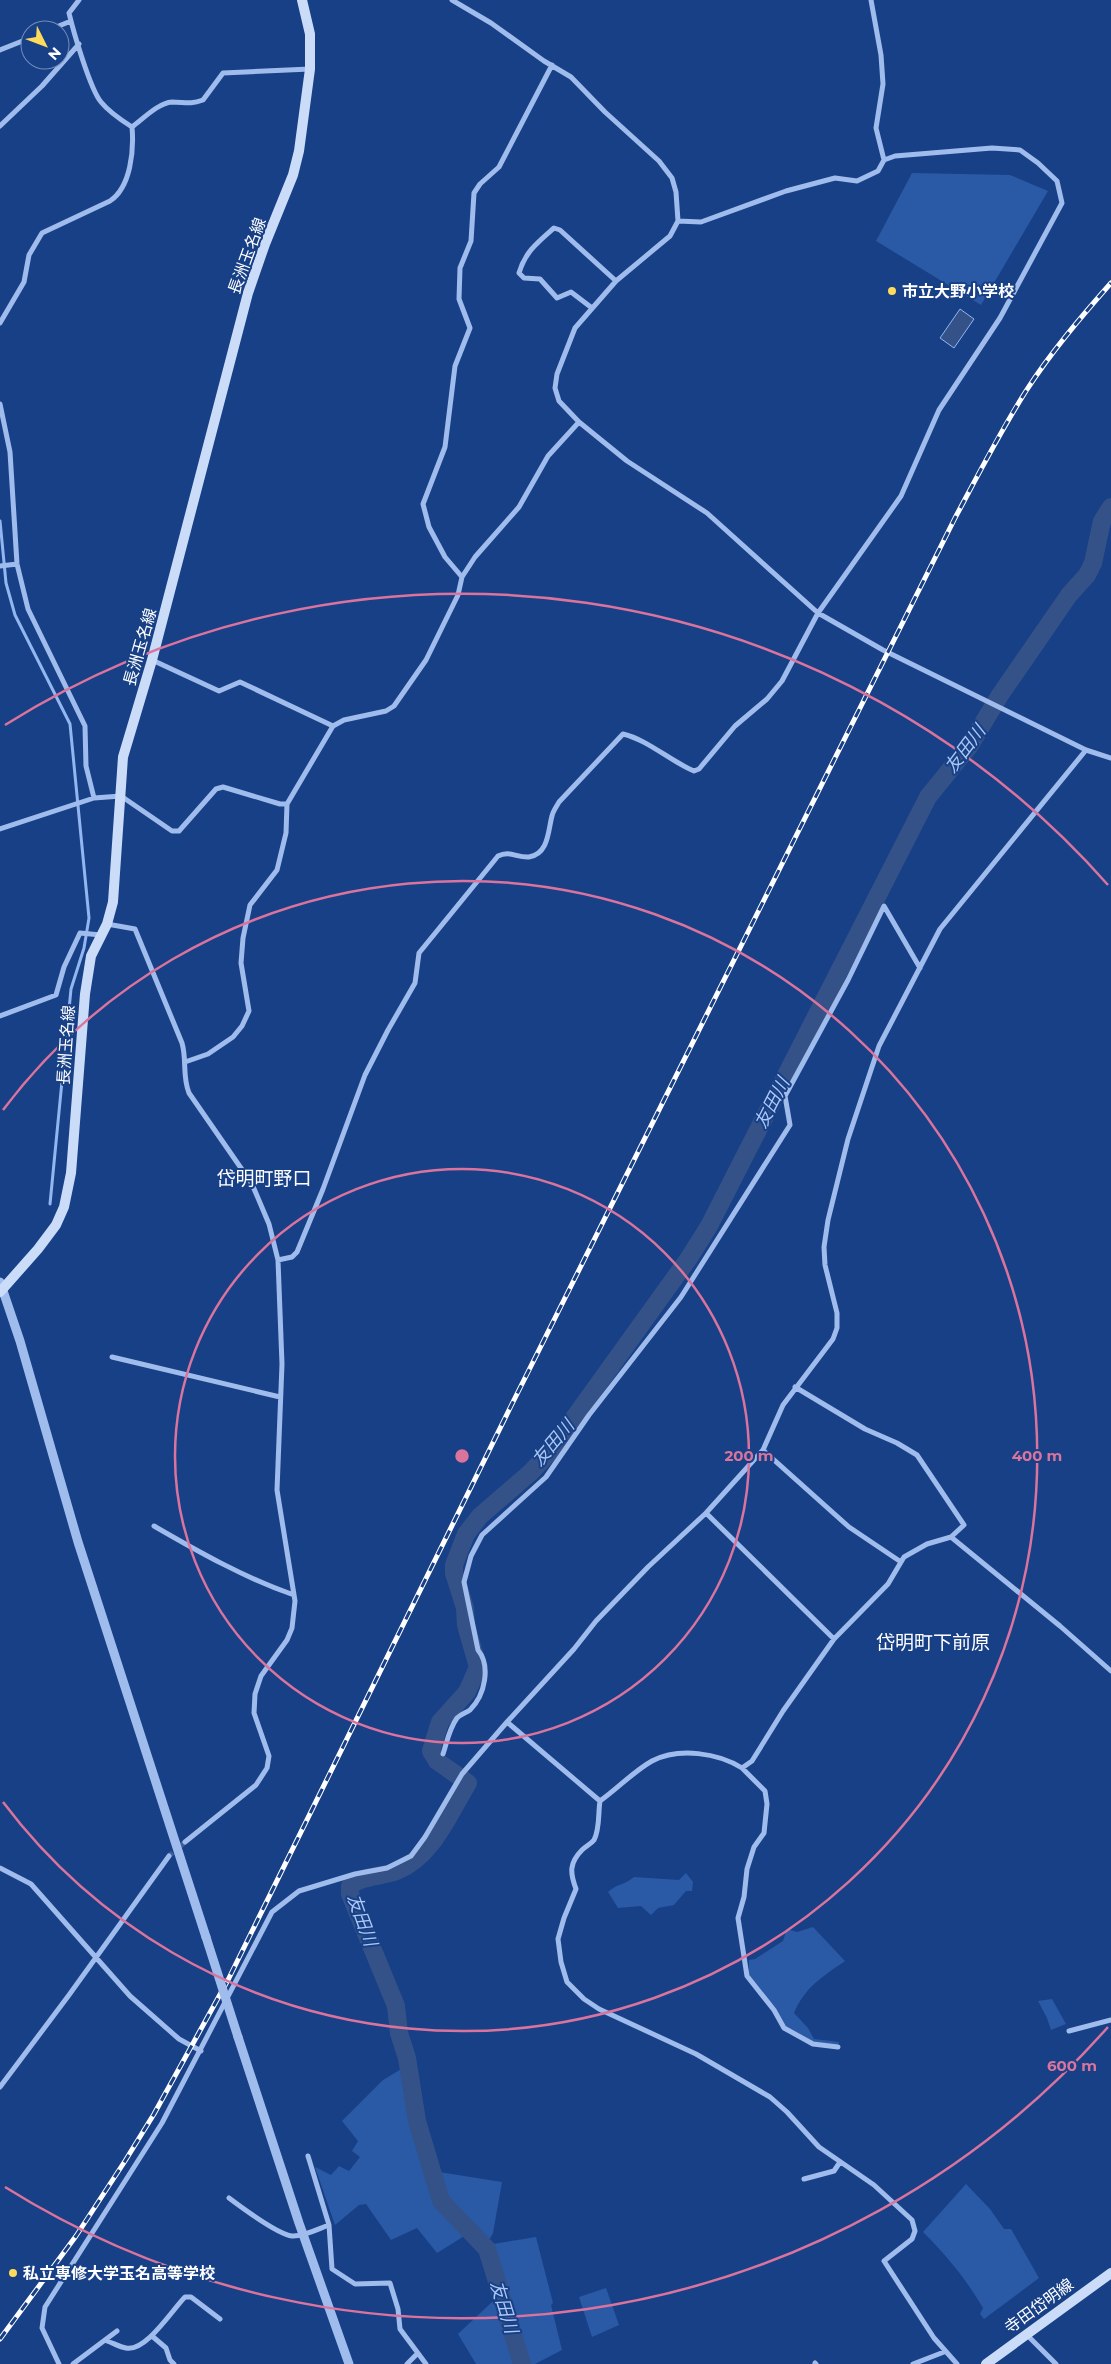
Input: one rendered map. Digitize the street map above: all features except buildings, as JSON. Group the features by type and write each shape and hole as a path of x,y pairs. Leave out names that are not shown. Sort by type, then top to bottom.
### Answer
{"main road":[{"name":"長洲玉名線","path":"1,1288 38,1249 56,1225 64,1207 71,1173 85,994 91,956 96,935 107,924 113,902 123,757 152,660 248,293 264,244 293,175 299,151 310,69 310,34 302,0"},
{"name":"寺田岱明線","path":"986,2364 1111,2273"}],"street":[{"path":"79,0 69,13 95,92 101,102 117,117 132,126"},
{"path":"452,0 491,23 552,66 571,77 605,112 659,161 672,178 678,205 678,220 670,236 616,281 592,308 570,338 557,374 555,388 559,401 579,422 627,461 707,513 818,613 883,650 1086,750 1110,756"},
{"path":"872,0 881,55 883,84 876,128 884,160"},
{"path":"0,50 20,42"},
{"path":"0,126 42,86 79,44"},
{"path":"462,577 445,557 429,527 423,504 445,447 455,366 470,328 460,299 460,268 470,241 474,193 480,184 499,167 552,66"},
{"path":"132,126 160,107 171,102 194,104 203,100 223,73 310,69"},
{"path":"0,323 24,282 30,255 42,233 118,196 124,186 128,171 132,126"},
{"path":"278,1260 292,1257 297,1252 323,1189 365,1075 415,983 419,953 498,856 505,853 529,857 548,842 552,814 559,802 623,734 632,736 677,764 694,771 699,769 735,726 767,699 782,681 818,613 901,496 939,410 1000,318 1062,203 1057,181 1038,163 1020,150 992,148 895,156 884,160 878,171 857,181 835,178 786,191 701,222 678,220"},
{"path":"592,308 577,294 571,292 558,298 540,279 524,278 519,273 522,262 532,246 554,228 560,230 616,281"},
{"path":"0,404 10,452 17,564 28,609 85,726 86,766 94,798"},
{"path":"185,1062 208,1054 232,1037 242,1026 248,1011 241,963 243,938 250,905 277,870 286,833 287,804 333,726 344,720 386,712 394,706 426,660 458,595 462,577 475,557 519,507 548,456 579,422"},
{"path":"3,565 17,564"},
{"path":"152,660 219,691 240,682 333,726"},
{"path":"59,2364 42,2328 45,2307 162,2123 272,1912 299,1891 355,1874 387,1868 411,1856 426,1837 461,1776 506,1722 574,1648 596,1621 648,1567 706,1513 763,1450 783,1404 833,1339 837,1328 837,1313 825,1265 824,1247 834,1190 848,1139 879,1046 940,929 1036,814 1086,750"},
{"path":"0,829 94,798 121,796 172,831 179,831 216,789 222,787 280,804 287,804"},
{"path":"443,1754 450,1730 458,1717 470,1710 485,1685 484,1657 478,1650 464,1582 471,1556 482,1535 546,1477 589,1415 681,1298 790,1125 785,1096 848,980 884,906 920,968"},
{"path":"107,924 135,929 182,1043 185,1062 184,1079 189,1093 258,1195 269,1224 278,1260 282,1364 276,1490 294,1595 292,1628 287,1640 261,1676 255,1694 254,1713 269,1756 267,1768 256,1785 185,1842"},
{"path":"0,1016 56,995 64,967 80,933 96,935"},
{"path":"1,1288 20,1342 78,1542 303,2234 349,2364"},
{"path":"112,1357 280,1397"},
{"path":"742,1768 752,1761 783,1711 834,1639 888,1584 904,1557 927,1544 951,1537 964,1525 916,1455 897,1443 865,1430 795,1387"},
{"path":"763,1450 848,1527 901,1562"},
{"path":"706,1513 834,1639"},
{"path":"154,1526 205,1556 271,1587 294,1595"},
{"path":"951,1537 1060,1626 1111,1671"},
{"path":"506,1722 600,1801"},
{"path":"838,2047 813,2044 784,2028 774,2010 747,1976 738,1918 744,1897 747,1869 754,1847 764,1833 767,1804 765,1792 742,1768 727,1758 705,1754 676,1754 653,1761 600,1801 597,1832 593,1842 582,1850 573,1862 570,1874 576,1889 564,1918 558,1940 560,1962 567,1982 584,1999 599,2009 696,2054 770,2097 788,2112 819,2147 874,2184 912,2220 915,2231 912,2240 884,2261 944,2352 957,2364"},
{"path":"0,2087 169,1856"},
{"path":"0,1868 31,1884 137,2002 179,2038 201,2051"},
{"path":"1069,2031 1111,2020"},
{"path":"308,2156 329,2225 332,2269 355,2284 390,2283 398,2309 400,2329 426,2364"},
{"path":"804,2179 834,2171 840,2162"},
{"path":"229,2198 256,2217 291,2236 329,2225"},
{"path":"107,2341 126,2348 133,2348 152,2336 184,2297 191,2297 220,2319"},
{"path":"76,2363 107,2341 117,2331"},
{"path":"1026,2334 1056,2364"},
{"path":"152,2336 166,2348 170,2360 174,2364"},
{"path":"914,2364 944,2352"},
{"path":"407,2364 417,2354"}],"shaded area":[{"path":"912,173 1010,175 1048,191 981,305 876,241"},
{"path":"960,309 974,319 954,348 940,338"},
{"path":"686,1873 693,1882 692,1891 686,1891 674,1905 658,1908 651,1915 641,1906 618,1908 608,1892 634,1877 679,1880"},
{"path":"813,1927 845,1961 809,1989 794,2013 808,2028 814,2039 839,2042 838,2045 813,2042 785,2027 749,1975 749,1960 755,1959 783,1941 787,1929 797,1932"},
{"path":"1052,1999 1066,2024 1051,2030 1038,2001"},
{"path":"403,2068 410,2109 438,2203 466,2235 437,2253 417,2228 391,2240 366,2204 359,2205 335,2225 315,2167 331,2175 339,2166 349,2171 360,2157 352,2151 358,2141 342,2121 383,2080"},
{"path":"439,2172 502,2182 493,2233 487,2244 443,2200"},
{"path":"966,2184 990,2209 1004,2229 1011,2229 1039,2278 984,2319 980,2314 983,2308 970,2287 923,2232"},
{"path":"536,2237 553,2303 551,2305 562,2350 535,2364 524,2364 487,2245"},
{"path":"606,2288 619,2325 592,2337 579,2297"},
{"path":"492,2302 500,2304 520,2364 476,2364 458,2334"}],"waterway":[{"name":"友田川","path":"522,2364 487,2249 441,2201 417,2121 407,2058 399,2033 396,2006 350,1894 350,1886 367,1878 397,1871 421,1855 447,1821 468,1783 437,1761 431,1751 440,1722 467,1692 478,1667 466,1625 465,1608 454,1573 454,1565 466,1534 480,1516 531,1472 548,1454 689,1258 709,1226 928,797 970,745 1000,695 1069,595 1087,575 1093,563 1102,521 1111,507"},
{"path":"0,521 6,583 15,615 70,724 89,918 84,948 71,989 50,1204"}],"tunnel":[{"path":"169,1856 185,1842"}],"railway":[{"path":"0,2339 76,2236 125,2161 154,2114 228,1980 510,1408 955,518 998,438 1026,391 1056,349 1111,283"}],"place":[{"name":"市立大野小学校","path":"892,291"},
{"name":"私立専修大学玉名高等学校","path":"13,2273"}],"district":[{"name":"岱明町野口","path":"264,1178"},
{"name":"岱明町下前原","path":"933,1642"}]}
